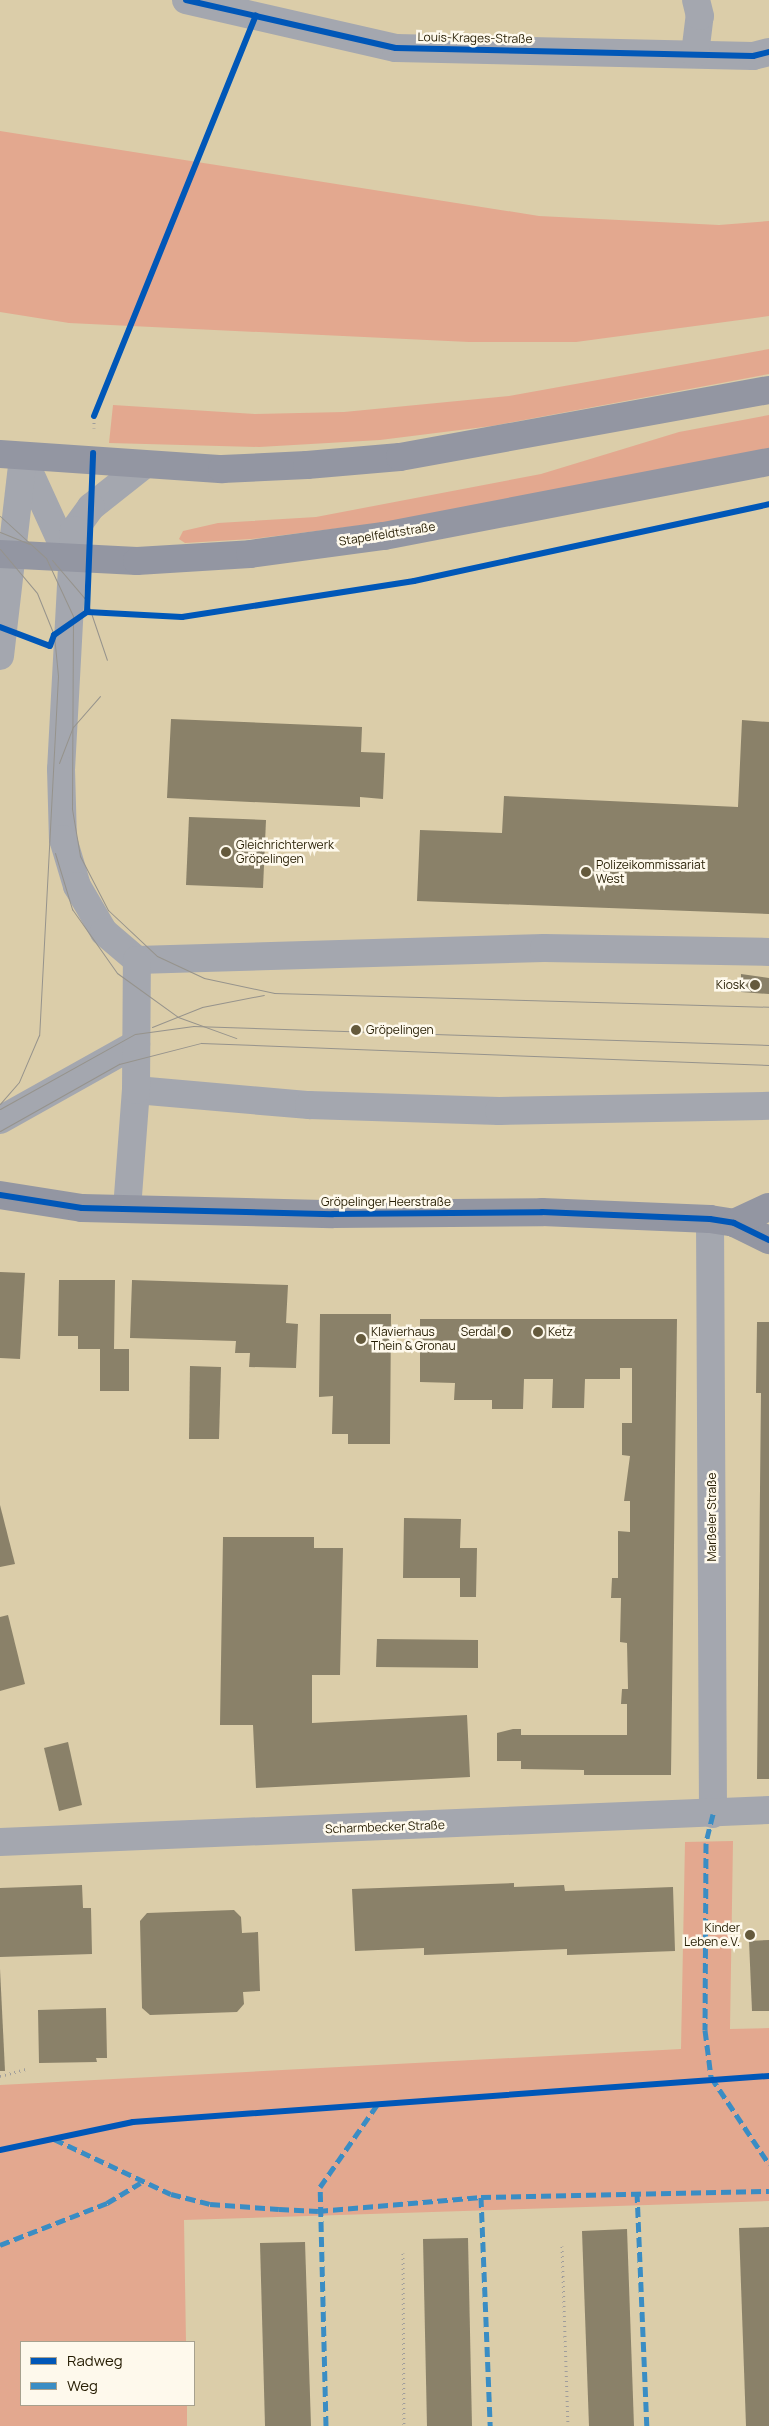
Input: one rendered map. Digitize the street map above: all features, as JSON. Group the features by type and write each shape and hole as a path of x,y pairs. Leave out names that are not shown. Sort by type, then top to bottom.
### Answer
{"main road":[{"path":"12,456 222,469 400,457 769,390"},
{"name":"Stapelfeldtstraße","path":"5,554 69,559 232,555 327,544 769,462"},
{"name":"Gröpelinger Heerstraße","path":"0,1195 82,1208 542,1212 722,1221 769,1240"},
{"name":"Gröpelinger Heerstraße","path":"722,1221 769,1207"}],"street":[{"name":"Louis-Krages-Straße","path":"186,0 396,48 695,54 769,52"},
{"path":"695,54 700,16 696,0"},
{"path":"12,456 69,559"},
{"path":"0,656 12,456"},
{"path":"144,465 91,507 74,530 69,559 63,839 77,886 104,932 137,960 544,948 769,952"},
{"path":"126,1209 136,1090 137,960"},
{"path":"0,1120 136,1044"},
{"path":"136,1090 309,1104 499,1111 769,1106"},
{"name":"Marßeler Straße","path":"713,1814 722,1221"},
{"name":"Scharmbecker Straße","path":"0,1842 713,1814 769,1810"}],"path":[{"path":"0,2076 26,2069"},
{"path":"562,2246 568,2426"},
{"path":"403,2253 404,2426"}],"shaded area":[{"path":"0,131 539,216 719,225 769,221 769,316 576,342 469,342 69,323 0,312"},
{"path":"769,349 769,374 492,426 380,440 259,447 109,443 113,405 255,414 344,412 509,396"},
{"path":"769,415 769,449 421,518 251,539 185,543 179,539 183,531 218,523 316,517 541,474 679,432"},
{"path":"733,1841 730,2029 769,2028 769,2201 184,2220 186,2341 20,2341 20,2406 187,2406 187,2426 0,2426 0,2085 681,2049 685,1842"}],"building":[{"path":"171,719 362,727 361,752 385,753 383,799 360,797 360,807 167,798"},
{"name":"Polizeikommissariat West","path":"742,720 769,722 769,914 417,901 420,830 502,833 504,796 738,807"},
{"name":"Gleichrichterwerk Gröpelingen","path":"189,817 266,820 263,888 186,885"},
{"name":"Kiosk","path":"741,974 769,978 769,994 741,992"},
{"path":"0,1272 25,1273 20,1359 0,1358"},
{"path":"59,1280 115,1280 114,1349 129,1349 129,1391 100,1391 100,1349 78,1349 78,1336 58,1336"},
{"path":"132,1280 288,1285 286,1323 298,1324 296,1368 249,1367 250,1353 235,1353 236,1341 130,1338"},
{"path":"320,1314 391,1314 390,1444 348,1444 348,1434 332,1434 333,1396 319,1397"},
{"path":"420,1319 677,1319 671,1775 584,1775 584,1770 521,1769 521,1761 497,1761 497,1733 513,1729 521,1729 521,1735 627,1735 627,1704 621,1704 622,1689 628,1689 627,1643 620,1642 621,1598 611,1598 612,1578 618,1578 618,1531 630,1532 630,1501 624,1501 630,1456 622,1455 622,1423 632,1423 632,1368 620,1368 620,1379 585,1379 584,1408 552,1408 553,1379 524,1379 523,1409 492,1409 492,1400 454,1400 455,1383 420,1382"},
{"path":"757,1322 769,1322 769,1779 757,1779 761,1393 756,1393"},
{"path":"190,1366 221,1367 219,1439 189,1439"},
{"path":"0,1505 15,1564 0,1567"},
{"path":"404,1518 461,1519 460,1548 477,1548 476,1597 460,1597 460,1578 403,1578"},
{"path":"223,1537 314,1537 314,1548 343,1548 340,1675 312,1675 312,1723 467,1715 470,1777 256,1788 253,1725 220,1725"},
{"path":"8,1615 25,1684 0,1691 0,1617"},
{"path":"377,1639 478,1640 478,1668 376,1667"},
{"path":"68,1742 82,1805 59,1811 44,1748"},
{"path":"514,1883 514,1887 564,1885 565,1891 673,1887 675,1951 567,1955 567,1949 424,1955 424,1948 355,1951 352,1889"},
{"path":"82,1885 83,1908 91,1908 92,1954 0,1957 0,1888"},
{"path":"234,1910 241,1917 242,1933 258,1932 260,1991 243,1992 244,2004 237,2012 150,2015 142,2008 140,1921 147,1913"},
{"path":"769,1940 769,2011 752,2011 749,1941"},
{"path":"0,1969 5,2071 0,2071"},
{"path":"106,2008 107,2058 96,2058 97,2062 39,2063 38,2010"},
{"path":"769,2227 769,2426 746,2426 739,2228"},
{"path":"627,2229 634,2426 589,2426 582,2231"},
{"path":"468,2238 472,2426 427,2426 423,2239"},
{"path":"305,2242 311,2426 265,2426 260,2243"}],"tram line":[{"path":"0,516 46,558 73,616 72,809 80,856 108,910 157,956 204,978 274,993 769,1007"},
{"path":"0,532 30,544"},
{"path":"0,549 37,593 54,635 58,676 39,1035 19,1082 0,1104"},
{"path":"52,560 87,601 107,660"},
{"path":"59,763 73,727 100,696"},
{"path":"55,853 72,909 117,973 178,1017 236,1038"},
{"path":"152,1027 202,1007 264,995"},
{"path":"0,1109 135,1034 193,1026 769,1045"},
{"path":"0,1131 119,1064 201,1043 769,1065"}],"marked path":[{"path":"713,1814 706,1843 705,2030 711,2077 769,2164"},
{"path":"326,2426 320,2187 377,2105"},
{"path":"54,2139 171,2194 210,2204 318,2211 481,2197 769,2191"},
{"path":"0,2245 107,2203 140,2183"},
{"path":"637,2192 647,2426"},
{"path":"481,2197 490,2426"}],"cycle path":[{"path":"186,0 396,48 753,56 769,52"},
{"path":"94,416 256,15"},
{"path":"87,612 93,453"},
{"path":"0,627 50,646 54,635 87,612 182,617 414,581 769,504"},
{"path":"0,1195 82,1208 333,1214 542,1212 710,1219 734,1223 769,1240"},
{"path":"0,2150 133,2122 769,2076"}],"place":[{"name":"Gleichrichterwerk Gröpelingen","path":"226,852"},
{"name":"Polizeikommissariat West","path":"586,872"},
{"name":"Kiosk","path":"755,985"},
{"name":"Gröpelingen","path":"356,1030"},
{"name":"Serdal","path":"506,1332"},
{"name":"Ketz","path":"538,1332"},
{"name":"Klavierhaus Thein & Gronau","path":"361,1339"},
{"name":"Kinder Leben e.V.","path":"750,1935"}]}
